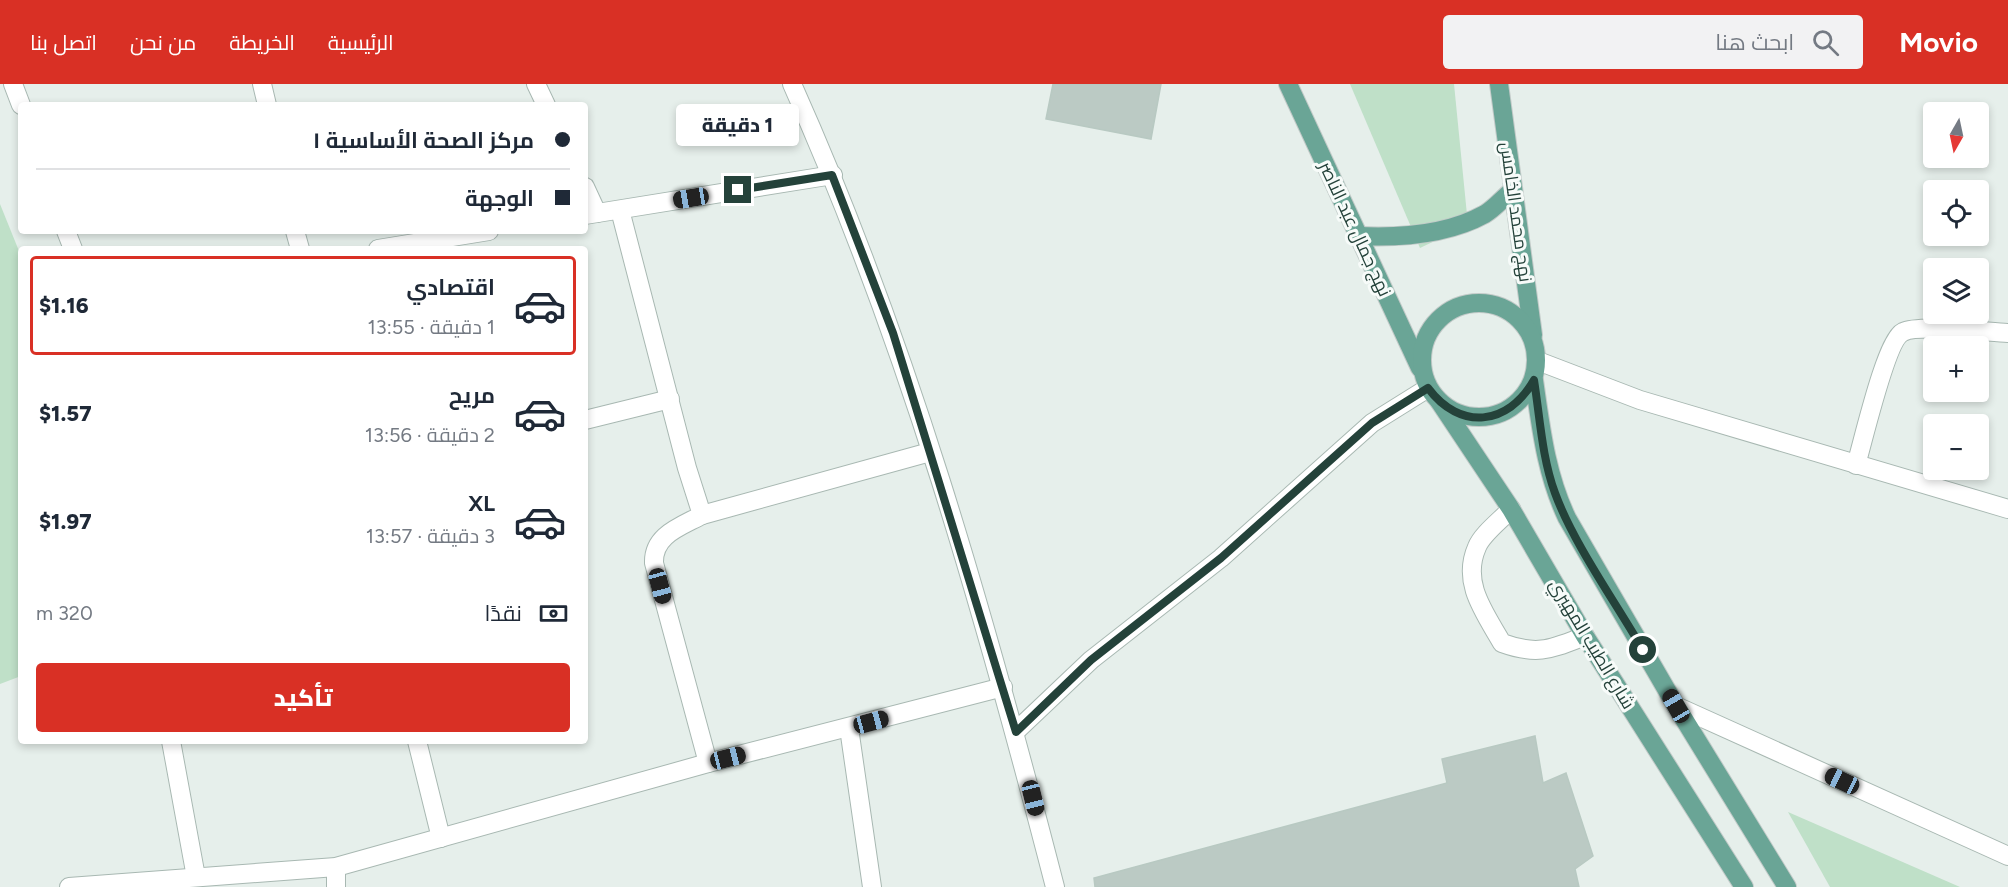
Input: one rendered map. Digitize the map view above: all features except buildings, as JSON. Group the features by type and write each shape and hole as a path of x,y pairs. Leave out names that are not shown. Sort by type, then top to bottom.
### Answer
{"main road":[{"name":"نهج جمال عبد الناصر","path":"1288,84 1430,388"},
{"name":"نهج محمد الخامس","path":"1499,84 1534,340"},
{"path":"1358,236 1395,238 1445,229 1485,214 1513,190"},
{"path":"1473,303 1492,303 1510,311 1524,323 1534,340 1538,361 1534,380 1524,397 1510,409 1492,416 1473,417 1455,412 1430,388 1422,352 1427,334 1439,319 1454,308 1473,303"},
{"path":"1534,380 1546,462 1555,494 1576,537 1787,887"},
{"name":"شارع الطيب المهيري","path":"1430,388 1511,508 1585,636 1744,887"}],"street":[{"path":"13,84 20,102"},
{"path":"262,84 266,102"},
{"path":"536,84 545,102"},
{"path":"792,84 832,175 893,333 1003,687 1055,887"},
{"path":"591,214 832,175"},
{"path":"620,210 702,515"},
{"path":"396,246 470,234"},
{"path":"1856,465 1888,353 1900,333 1909,330 1931,329 2008,333"},
{"path":"1538,361 1640,400 2008,509"},
{"path":"1016,732 1091,660 1221,558 1372,423 1430,388"},
{"path":"588,419 669,399"},
{"path":"708,763 654,563 653,551 662,538 702,515 930,452"},
{"path":"1511,508 1477,546 1470,574 1474,594 1502,643 1524,651 1552,649 1585,636"},
{"path":"69,887 336,867 708,763 1003,687"},
{"path":"1676,706 2008,856"},
{"path":"849,728 873,887"},
{"path":"172,744 196,878"},
{"path":"418,744 441,838"},
{"path":"336,867 336,887"}],"green space":[{"path":"1350,84 1454,84 1468,225 1420,248"},
{"path":"0,204 18,249 18,677 0,684"},
{"path":"1788,812 1960,887 1830,887"}],"route":[{"path":"738,190 832,175 893,333 1016,732 1091,660 1221,558 1372,423 1428,388 1439,402 1455,412 1473,417 1492,416 1510,409 1524,397 1534,380 1546,462 1555,494 1576,537 1643,650"}]}
